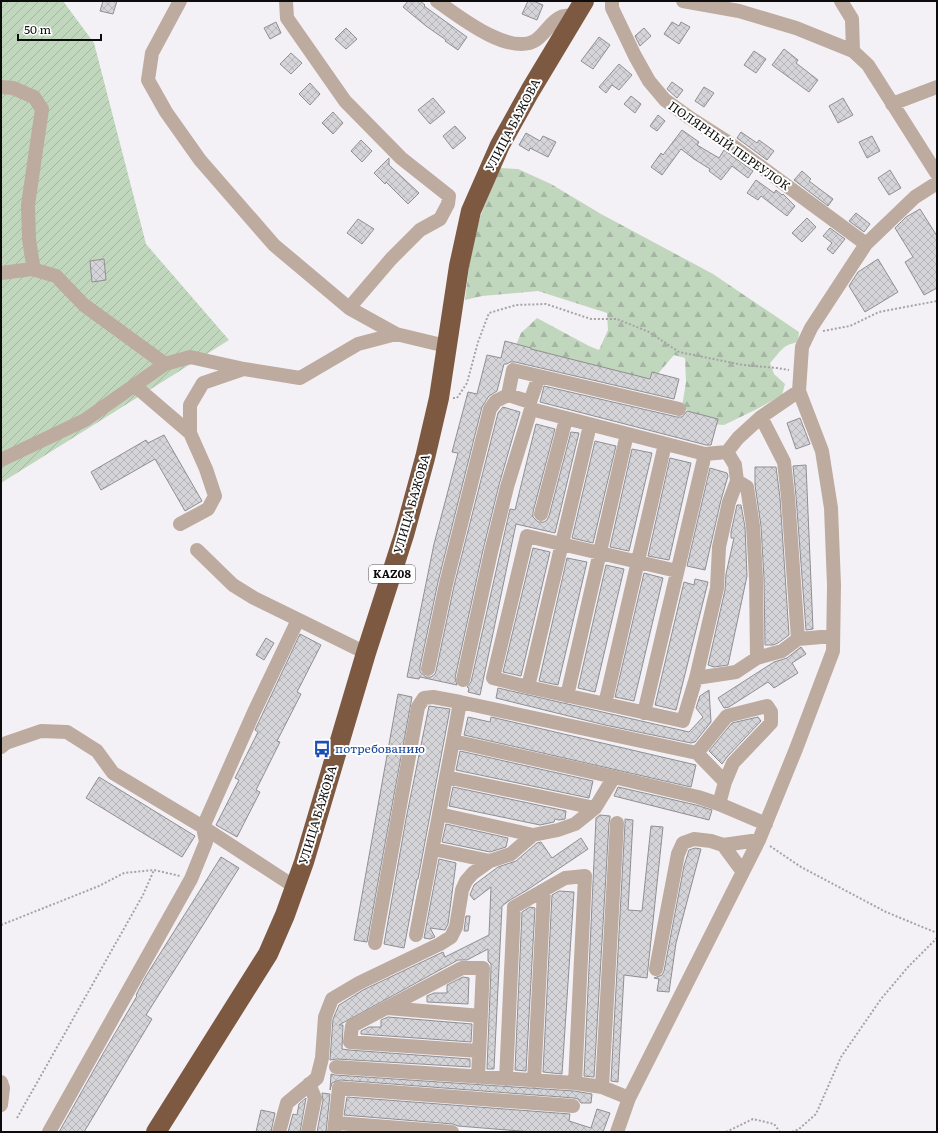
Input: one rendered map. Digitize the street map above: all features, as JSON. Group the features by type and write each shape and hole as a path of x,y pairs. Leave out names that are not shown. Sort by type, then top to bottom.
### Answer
{"highway":[{"name":"УЛИЦА БАЖОВА","path":"156,1132 268,954 295,887 304,862 366,653 404,535 425,458 439,398 459,266 471,211 500,146 530,91 580,8"}],"street":[{"path":"180,1 152,53 148,80 166,112 200,160 274,245 350,308 396,334 446,346"},
{"path":"286,1 287,18 345,101 401,158 449,196 448,204 440,219 420,230 391,259 350,308"},
{"name":"ПОЛЯРНЫЙ ПЕРЕУЛОК","path":"612,1 612,8 635,56 649,81 665,100 726,141 866,244"},
{"path":"683,1 741,6 853,51 868,65 892,104 931,152 937,174"},
{"path":"841,1 852,19 853,51"},
{"path":"444,3 490,36 512,43 523,44 536,41 561,17 580,8"},
{"path":"1,87 13,88 34,97 42,109 28,205 29,240 33,265 32,269"},
{"path":"892,104 937,87"},
{"path":"617,1132 630,1098 759,840 796,750 833,651 834,585 831,508 822,451 799,391 802,347 811,328 866,244 915,197 937,183"},
{"path":"1,273 32,269 56,276 84,305 165,364"},
{"path":"1,460 85,420 165,364 190,356 244,369 300,378 358,344 396,334"},
{"path":"180,524 208,509 215,496 206,469 190,433 190,405 203,382 244,369"},
{"path":"508,395 513,370 679,409"},
{"path":"463,680 507,487 538,376"},
{"path":"134,385 190,433"},
{"path":"508,395 566,419 704,454 727,452 738,438 761,417 799,391"},
{"path":"428,669 446,584 490,409 496,401 508,395"},
{"path":"761,417 784,462 788,497 798,639"},
{"path":"541,514 566,419"},
{"path":"528,687 590,425"},
{"path":"567,696 627,434"},
{"path":"605,704 665,444"},
{"path":"677,571 527,536 493,678 682,721 696,678 717,588 719,547 729,502 738,481 735,465 727,452"},
{"path":"644,713 704,454"},
{"path":"738,481 747,488 753,526 756,578 757,658"},
{"path":"197,550 233,584 254,598 366,653"},
{"path":"49,1132 191,879 206,842 203,827 254,712 296,624 301,621"},
{"path":"696,678 736,672 757,658 782,651 798,639 833,636"},
{"path":"375,943 418,707 424,698 433,697 460,702 697,753 725,782"},
{"path":"416,936 460,702"},
{"path":"697,753 727,716 767,706 771,712 771,723 733,763 725,782 720,804"},
{"path":"1,747 6,743 41,731 67,732 97,752 113,773 203,827 295,887"},
{"path":"453,741 698,797 720,804 766,824"},
{"path":"446,777 596,808"},
{"path":"439,814 533,835 558,830 575,824 596,808 614,777"},
{"path":"602,1088 617,822"},
{"path":"279,1132 287,1103 317,1078 322,1058 325,1017 332,999 359,983 440,944 451,937 456,927 462,890 466,881 473,873 490,861 510,854 533,835"},
{"path":"656,969 678,854 683,843 694,838 723,845 759,840"},
{"path":"723,845 743,872"},
{"path":"433,849 490,861"},
{"path":"506,1079 514,907 565,878 585,876 575,1084"},
{"path":"534,1081 544,891"},
{"path":"478,1077 483,968 462,968 352,1026 350,1042 479,1051"},
{"path":"388,1008 481,1016"},
{"path":"336,1067 575,1084 602,1088 630,1098"},
{"path":"1,1082 3,1088 1,1105"},
{"path":"308,1132 315,1098 309,1084"},
{"path":"452,1132 335,1128 339,1088 573,1106"}],"path":[{"path":"811,328 826,331 850,326 879,312 937,301"},
{"path":"439,398 458,398 467,383 478,342 489,313 516,304 546,304 591,319 616,319 649,332 679,352 743,365 777,368 800,373"},
{"path":"759,840 802,867 886,912 937,933"},
{"path":"1,925 99,886 124,873 154,870 191,879"},
{"path":"17,1118 143,895 154,870"},
{"path":"792,1132 816,1114 841,1058 881,999 908,967 937,938"},
{"path":"726,1132 753,1119 774,1124 780,1132"}],"green space":[{"path":"1,1 63,1 94,43 146,244 229,340 1,483"},
{"path":"500,168 518,169 551,184 601,214 713,274 799,332 797,341 786,346 770,363 774,374 785,384 782,395 724,425 710,424 682,407 686,382 685,358 674,355 650,383 516,345 521,333 537,318 599,350 608,330 607,313 538,291 482,296 465,300 472,243 483,209"}],"building":[{"path":"103,1 117,1 113,14 100,11"},
{"path":"408,1 420,1 425,5 424,6 467,37 458,50 403,7"},
{"path":"528,1 533,1 543,5 537,20 522,14"},
{"path":"276,22 281,33 270,39 264,28"},
{"path":"672,22 679,26 681,22 690,27 679,44 664,34"},
{"path":"346,28 357,39 346,49 335,39"},
{"path":"644,28 651,36 640,46 635,36"},
{"path":"599,37 610,45 593,69 581,61"},
{"path":"784,49 798,60 796,63 818,80 809,92 772,65"},
{"path":"754,51 766,59 756,73 744,65"},
{"path":"291,53 302,63 291,74 280,64"},
{"path":"619,64 632,75 619,90 612,85 606,93 599,87"},
{"path":"672,82 683,90 677,98 667,89"},
{"path":"310,83 320,94 310,105 299,94"},
{"path":"704,87 714,93 704,107 695,101"},
{"path":"631,96 641,104 635,113 624,104"},
{"path":"433,98 445,112 430,124 418,110"},
{"path":"843,98 853,115 838,123 829,106"},
{"path":"333,112 343,123 333,134 322,123"},
{"path":"658,115 665,121 657,131 650,126"},
{"path":"455,126 466,138 453,149 443,136"},
{"path":"682,130 699,142 697,145 719,158 724,150 753,171 748,178 732,166 721,180 709,171 710,169 681,149 662,175 651,167 661,153 663,155"},
{"path":"741,132 757,143 759,140 774,151 767,160 737,138"},
{"path":"526,133 540,141 543,136 556,142 548,157 530,148 529,151 519,145"},
{"path":"872,136 880,151 867,158 859,142"},
{"path":"361,140 372,151 362,162 351,151"},
{"path":"389,158 389,165 419,193 408,204 386,182 385,184 374,173"},
{"path":"890,170 901,188 889,195 878,178"},
{"path":"802,171 811,179 809,181 833,199 828,206 794,180"},
{"path":"756,180 774,193 776,190 782,195 783,194 795,206 787,216 761,196 758,200 747,193"},
{"path":"920,209 937,236 937,288 924,295 905,262 913,257 895,228 906,217"},
{"path":"856,213 870,224 864,232 849,221"},
{"path":"807,218 816,227 802,242 792,233"},
{"path":"358,219 374,229 362,244 347,233"},
{"path":"830,228 845,239 833,254 827,249 832,243 823,236"},
{"path":"104,259 106,280 92,282 90,261"},
{"path":"878,259 898,292 865,312 849,286 858,272"},
{"path":"505,341 650,379 652,372 679,379 674,399 515,362 504,364 497,391 489,396 482,407 438,582 420,667 420,672 426,677 431,677 435,674 454,586 498,413 503,407 520,412 499,485 483,550 455,678 457,685 420,677 419,679 407,677 434,544 458,453 452,452 468,392 477,394 487,355 501,358"},
{"path":"544,386 677,417 682,417 687,411 718,419 711,445 706,445 540,402"},
{"path":"800,418 810,444 796,449 787,423"},
{"path":"536,424 555,429 533,512 533,517 538,522 544,522 549,516 571,432 579,433 555,533 516,524 480,695 468,692 469,688 467,687 471,682 510,509 515,510"},
{"path":"164,435 202,501 185,511 155,459 101,490 91,472 146,440 148,443"},
{"path":"595,441 616,446 593,543 572,538"},
{"path":"632,449 652,453 629,551 610,547"},
{"path":"670,458 691,463 669,560 648,556"},
{"path":"806,465 813,629 806,630 793,466"},
{"path":"755,467 776,467 780,498 789,635 773,645 765,645 764,578 761,526 755,485"},
{"path":"710,468 727,473 728,476 705,570 687,566"},
{"path":"737,505 741,505 745,527 747,576 728,665 714,667 708,665 725,590 726,574 734,538 731,538 731,532"},
{"path":"533,548 550,552 521,676 503,672"},
{"path":"567,558 587,562 558,685 539,681"},
{"path":"606,565 624,569 595,692 578,688"},
{"path":"644,573 663,578 634,701 615,697"},
{"path":"695,579 708,582 676,710 655,705 684,582 694,585"},
{"path":"300,634 321,645 297,692 301,694 277,741 280,742 256,790 260,792 237,837 216,825 239,780 235,778 258,732 255,730"},
{"path":"266,638 274,643 264,660 256,655"},
{"path":"801,647 806,654 792,663 798,673 774,688 768,682 729,707 724,708 718,698 774,662 787,658"},
{"path":"498,688 689,732 703,717 696,708 700,696 709,690 711,722 695,742 691,743 605,725 496,698"},
{"path":"398,694 412,697 367,942 354,940"},
{"path":"429,706 450,709 404,948 384,944 406,819"},
{"path":"468,717 490,722 491,717 696,765 691,787 464,735"},
{"path":"758,717 761,721 722,764 709,751 732,723"},
{"path":"460,751 593,781 589,798 456,770"},
{"path":"99,777 195,836 182,857 86,798"},
{"path":"453,787 566,811 565,819 555,819 554,822 540,825 449,806"},
{"path":"618,787 712,810 709,820 614,796"},
{"path":"600,815 610,816 610,818 594,1077 584,1076 596,818"},
{"path":"625,819 633,820 628,910 642,911 651,826 663,827 647,978 624,975 618,1082 611,1081"},
{"path":"446,824 508,838 506,847 490,852 442,842"},
{"path":"581,838 588,849 502,906 494,1069 487,1069 491,968 491,964 488,961 488,949 467,960 458,960 339,1025 343,1025 342,1049 470,1059 470,1067 337,1059 330,1060 333,1019 339,1005 363,990 443,952 445,957 489,935 491,887 474,900 470,895 474,885 498,867 516,861 537,843 541,842 552,858"},
{"path":"695,848 701,849 676,943 669,992 657,991 659,979 654,978 662,975 664,971 684,866 689,850"},
{"path":"221,857 239,868 146,1015 152,1019 84,1132 59,1132 137,996 136,995 146,976"},
{"path":"439,859 456,863 448,924 445,930 430,928 435,937 430,939 424,938"},
{"path":"559,891 574,892 562,1074 543,1072 552,895"},
{"path":"530,907 535,908 526,1071 515,1070 522,912"},
{"path":"466,916 470,916 468,931 464,931"},
{"path":"463,977 469,978 468,1004 427,1002 427,996 434,993 447,993 447,985"},
{"path":"388,1017 472,1024 471,1042 361,1034 361,1031 369,1027 381,1027 381,1020"},
{"path":"331,1074 574,1091 592,1094 591,1103 581,1103 578,1099 574,1098 340,1080 332,1083 330,1090"},
{"path":"322,1093 330,1094 326,1132 317,1132 323,1100"},
{"path":"347,1097 570,1114 569,1121 591,1128 597,1109 610,1113 603,1132 532,1132 344,1115"},
{"path":"306,1098 300,1132 288,1132 293,1114 297,1115 299,1104"},
{"path":"261,1110 275,1113 271,1132 256,1132"}],"place":[{"name":"потребованию","path":"322,749"}]}
